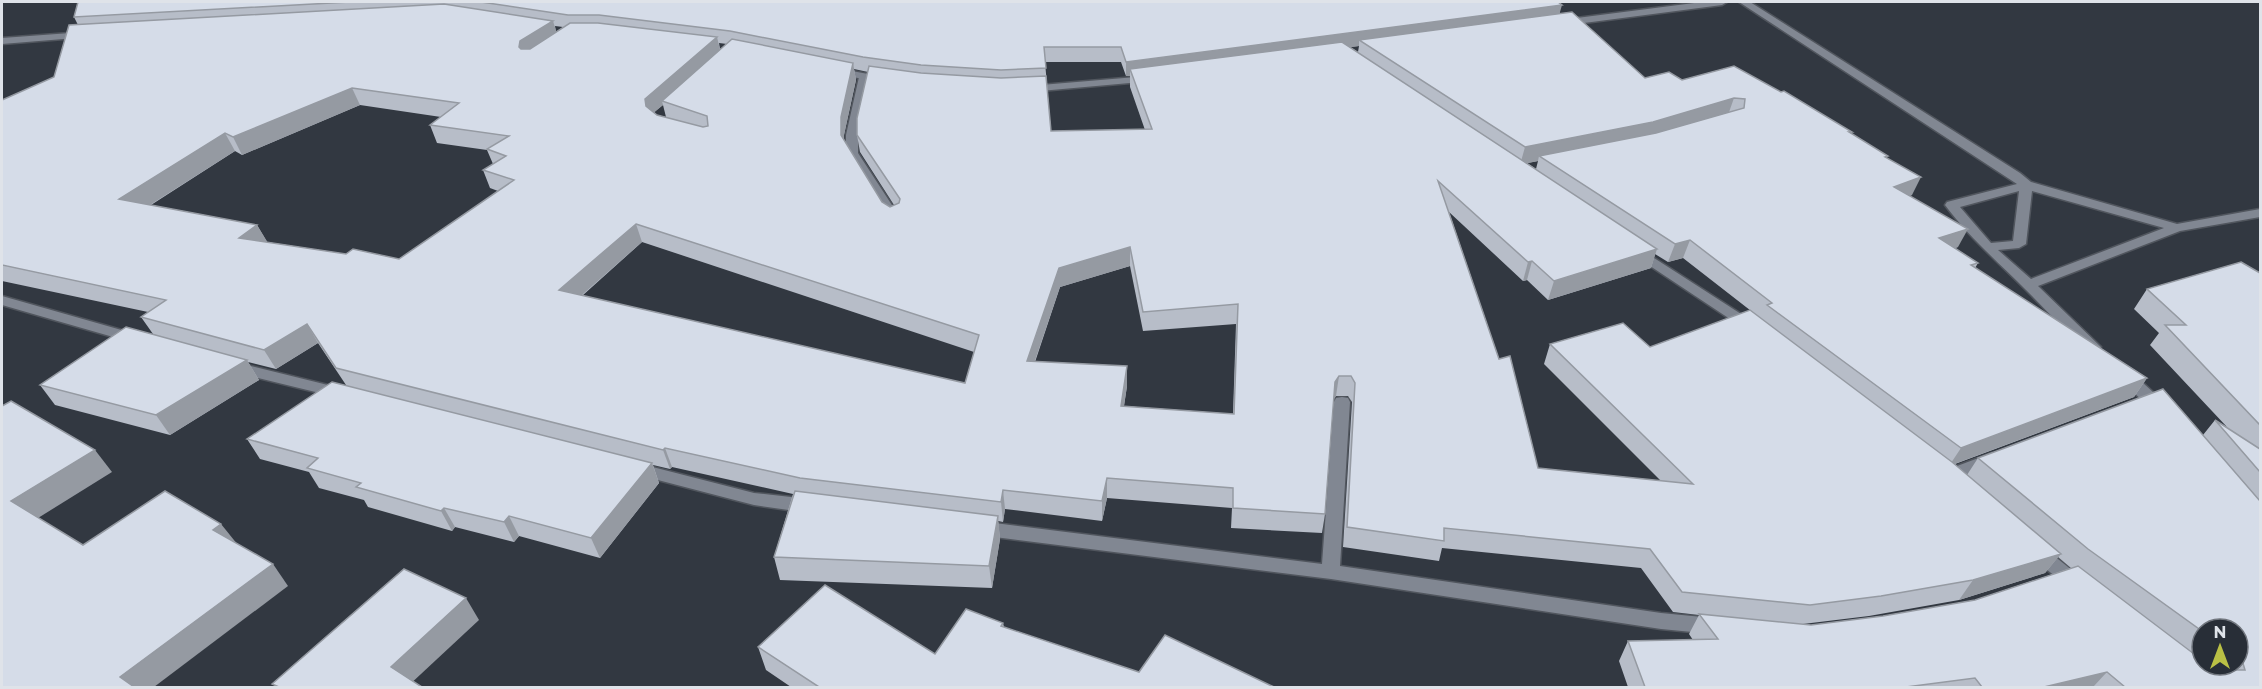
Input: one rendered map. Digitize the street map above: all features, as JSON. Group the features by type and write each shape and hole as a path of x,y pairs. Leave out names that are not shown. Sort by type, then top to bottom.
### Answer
{"street":[{"path":"1551,24 1722,2"},
{"path":"1744,2 2016,176 2026,185 2177,228"},
{"path":"2,41 95,34"},
{"path":"821,68 900,82"},
{"path":"865,77 852,135 852,153 894,219"},
{"path":"1022,90 1102,85 1160,77"},
{"path":"2026,185 1952,205 1987,247 2029,285 2066,324 2152,399 2168,417"},
{"path":"1987,247 2019,244 2026,185"},
{"path":"2029,285 2177,228 2260,213"},
{"path":"1623,242 1759,332"},
{"path":"2,301 148,342"},
{"path":"215,361 353,397"},
{"path":"2130,407 2152,399"},
{"path":"1331,572 1342,402"},
{"path":"1965,491 1942,472 2012,452"},
{"path":"616,464 754,499 824,508"},
{"path":"964,526 1331,572 1660,621 1730,628"},
{"path":"2029,545 2093,597"},
{"path":"2044,582 2065,576"}],"building":[{"path":"78,2 350,2 74,17"},
{"path":"481,2 1558,2 1562,5 1126,62 1121,47 1044,47 1046,68 1001,70 921,65 863,57 730,31 599,15 568,15"},
{"path":"444,4 553,21 520,41 521,49 530,49 570,23 598,23 717,37 645,99 646,106 657,115 703,127 708,126 707,116 662,101 732,39 853,63 841,117 841,135 882,202 890,207 899,203 900,199 857,135 857,118 869,66 921,73 1001,78 1046,76 1051,131 1152,129 1130,69 1342,42 1657,249 1554,281 1532,261 1528,262 1438,181 1499,359 1510,356 1538,468 1693,484 1550,344 1623,323 1650,347 1750,310 1952,462 2061,554 1973,580 1881,596 1810,605 1682,592 1650,549 1444,528 1444,541 1347,527 1355,383 1351,376 1339,376 1335,382 1325,514 1233,508 1233,488 1107,478 1102,501 1003,490 1001,502 800,478 665,448 663,450 336,368 307,324 264,350 141,317 166,300 2,265 2,100 54,77 69,25","holes":["352,88 459,103 430,125 509,136 487,149 506,156 483,170 514,180 399,259 353,249 346,254 239,238 257,225 119,199 225,133 233,137","636,224 979,335 965,383 559,290","1130,247 1143,312 1238,304 1234,414 1121,406 1127,366 1027,361 1059,268"]},
{"path":"1572,12 1645,78 1669,72 1682,80 1734,66 1781,92 1784,91 1852,132 1849,132 1888,156 1885,157 1921,177 1894,187 1968,229 1939,238 1978,263 1971,265 2147,378 1961,448 1767,305 1772,303 1690,240 1675,244 1539,156 1656,133 1744,108 1745,99 1734,98 1653,122 1525,147 1359,40"},
{"path":"2241,262 2260,273 2260,425 2165,325 2186,325 2147,289"},
{"path":"126,327 247,360 156,415 40,385"},
{"path":"332,382 652,463 591,538 509,516 504,522 444,508 441,511 356,487 361,483 307,468 318,458 247,439"},
{"path":"2163,389 2260,501 2260,687 2125,687 2107,672 2044,687 1982,687 1975,678 1906,687 1645,687 1628,641 1718,639 1699,614 1811,625 1883,616 1975,600 2078,566 2190,651 2190,677 2250,677 2250,617 2190,617 2190,622 2088,549 1978,458"},
{"path":"11,401 95,450 11,501 83,545 165,491 221,524 213,530 273,564 120,677 134,687 2,687 2,406"},
{"path":"2215,420 2260,449 2260,472"},
{"path":"795,491 998,516 989,566 774,557"},
{"path":"404,569 466,598 391,667 422,687 279,687 272,684"},
{"path":"825,585 935,654 966,609 1003,623 1001,626 1139,672 1165,635 1274,687 819,687 758,647"}]}
